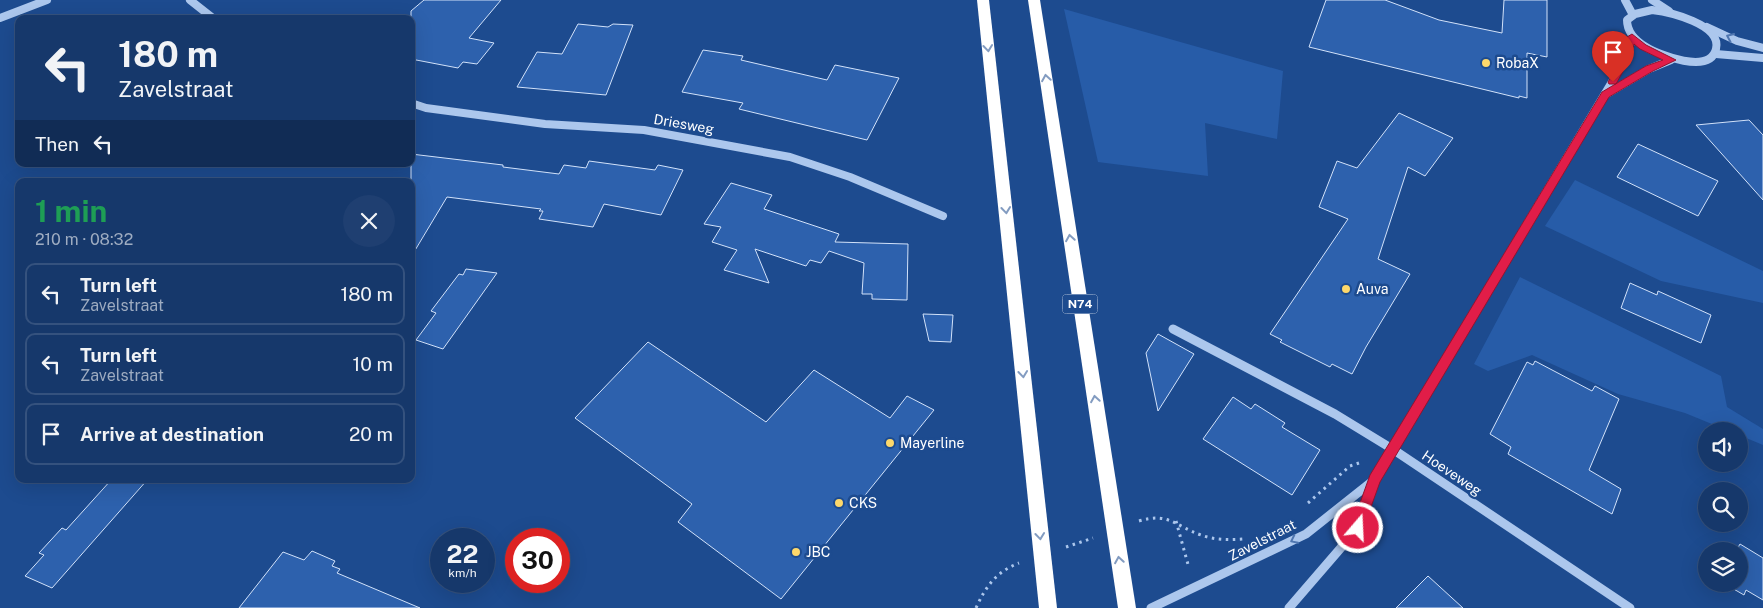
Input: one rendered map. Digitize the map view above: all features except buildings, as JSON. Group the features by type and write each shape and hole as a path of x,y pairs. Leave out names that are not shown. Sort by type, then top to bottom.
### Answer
{"highway":[{"path":"983,0 1048,608"},
{"name":"N74","path":"1034,0 1126,608"}],"street":[{"path":"0,18 47,0"},
{"path":"190,0 209,15"},
{"path":"1625,0 1633,15 1652,10 1672,12"},
{"path":"1652,0 1672,12 1737,41 1763,48"},
{"name":"Zavelstraat","path":"1633,15 1627,21 1627,27 1632,37 1643,47 1672,60 1700,62 1716,54"},
{"path":"1698,23 1715,39 1717,46 1716,54 1763,58"},
{"name":"Zavelstraat","path":"1151,608 1306,534 1374,479 1394,450 1605,95 1628,55 1632,37"},
{"name":"Zavelstraat","path":"1605,95 1649,68 1672,60"},
{"name":"Driesweg","path":"415,104 426,108 545,124 644,130 790,157 850,177 943,216"},
{"name":"Hoeveweg","path":"1173,329 1335,414 1394,450 1630,608"},
{"name":"Zavelstraat","path":"1289,608 1358,528 1374,479"}],"path":[{"path":"1300,509 1350,466 1394,450"},
{"path":"976,608 983,591 1002,568 1115,531 1152,516 1175,520 1202,535 1234,540 1248,538"},
{"path":"1175,520 1182,538 1193,588"}],"shaded area":[{"path":"1064,9 1283,71 1277,139 1205,123 1208,176 1098,162"},
{"path":"1575,180 1763,271 1763,303 1661,281 1545,226"},
{"path":"1520,277 1721,376 1727,407 1763,429 1763,445 1748,439 1748,422 1707,422 1685,413 1618,394 1532,355 1488,371 1474,364"}],"place":[{"name":"RobaX","path":"1486,63"},
{"name":"Auva","path":"1346,289"},
{"name":"Mayerline","path":"890,443"},
{"name":"CKS","path":"839,503"},
{"name":"JBC","path":"796,552"}],"route":[{"path":"1358,528 1374,479 1394,450 1605,95 1649,68 1672,60 1643,47 1632,37 1628,55 1613,82"}]}
